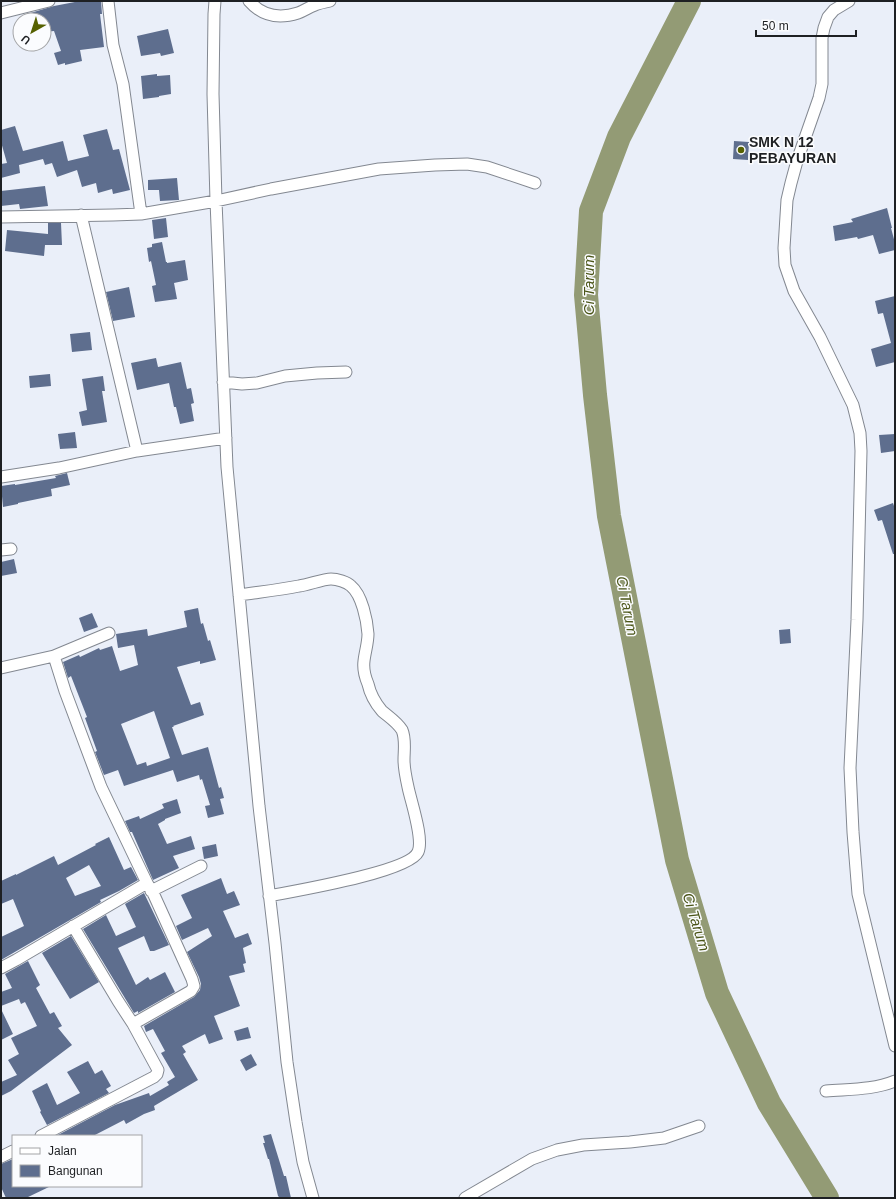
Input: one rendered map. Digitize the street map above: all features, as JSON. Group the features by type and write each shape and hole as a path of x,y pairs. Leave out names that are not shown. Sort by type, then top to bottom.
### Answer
{"street":[{"path":"1,13 49,1"},
{"path":"108,1 113,45 123,84 142,214"},
{"path":"215,1 213,94 223,382 228,474 258,806 275,943 287,1062 303,1162 313,1198"},
{"path":"249,1 261,12 285,16 298,13 330,1"},
{"path":"849,1 834,10 828,17 824,28 822,38 822,84 819,98 797,161 787,200 784,248 785,265 794,291 820,337 843,383 853,405 860,433 861,451 857,620 850,768 853,832 858,894 895,1046"},
{"path":"1,217 142,214 216,202 271,189 380,169 435,164 467,164 487,167 535,183"},
{"path":"81,215 137,451"},
{"path":"223,382 242,384 257,383 285,376 346,372"},
{"path":"1,477 58,468 137,451 226,438"},
{"path":"239,595 288,588 331,579 345,582 352,586 362,604 368,635 364,661 364,670 368,686 374,699 382,710 402,730 404,739 406,776 420,844 418,853 402,864 347,881 269,896"},
{"path":"1,668 54,656 109,633"},
{"path":"54,656 65,691 101,787 194,986 191,991 134,1024"},
{"path":"1,968 73,926 149,887 201,866"},
{"path":"43,1135 142,1084 157,1074 158,1070 134,1024 118,1001 73,926"},
{"path":"826,1091 869,1088 895,1081"},
{"path":"465,1198 532,1159 557,1150 583,1145 664,1138 699,1126"},
{"path":"1,1157 12,1152"}],"building":[{"path":"80,1 101,1 102,14 100,14 104,47 80,50 82,61 58,65 54,53 61,51 54,31 52,31 52,12 34,12"},
{"path":"168,29 174,53 161,56 160,53 141,56 137,36"},
{"path":"157,74 157,76 170,75 171,94 143,99 141,76"},
{"path":"15,126 23,151 63,141 68,161 89,156 83,135 107,129 113,150 119,149 130,190 113,194 112,189 98,193 96,183 82,187 77,170 57,177 52,163 45,165 43,159 19,165 20,173 1,178 1,164 7,163 1,142 1,130"},
{"name":"SMK N 12 PEBAYURAN","path":"734,141 749,142 748,160 733,159"},
{"path":"177,178 179,200 160,201 159,190 148,190 148,180"},
{"path":"45,186 48,206 20,209 19,204 1,206 1,191"},
{"path":"887,208 895,243 895,250 879,254 873,235 858,239 857,237 835,241 833,226 853,222 851,219"},
{"path":"166,218 168,237 154,239 152,220"},
{"path":"48,223 61,223 62,245 45,245 44,256 5,251 7,230 48,234"},
{"path":"162,242 167,263 185,260 188,280 174,283 177,299 155,302 152,286 156,285 151,261 149,262 147,248 152,247 152,244"},
{"path":"129,287 135,317 113,321 106,292"},
{"path":"895,296 895,362 876,367 871,349 891,343 883,313 878,314 875,301"},
{"path":"90,332 92,350 72,352 70,334"},
{"path":"156,358 158,367 181,362 187,389 191,388 194,403 191,404 194,421 180,424 176,407 174,407 169,383 137,390 131,363"},
{"path":"50,374 51,386 30,388 29,376"},
{"path":"103,376 105,391 102,391 107,422 82,426 79,412 87,410 82,379"},
{"path":"75,432 77,448 60,449 58,434"},
{"path":"895,434 895,451 881,453 879,435"},
{"path":"67,473 70,485 51,489 52,496 3,507 1,486 56,478 55,476"},
{"path":"893,503 895,509 895,554 893,554 882,520 878,521 874,510"},
{"path":"14,559 17,573 1,576 1,562"},
{"path":"198,608 201,624 203,623 208,641 210,640 216,660 200,664 200,661 177,667 191,705 200,702 204,715 172,727 182,755 208,747 219,788 221,787 224,798 220,799 224,814 208,818 205,806 210,805 202,779 200,780 199,775 177,782 173,770 124,786 118,770 104,775 95,752 97,751 85,718 87,717 71,676 68,678 63,662 79,655 80,657 99,648 100,650 112,646 120,671 138,665 134,645 118,648 116,634 147,629 148,636 187,627 184,611","holes":["154,711 170,758 147,766 146,762 137,765 121,724"]},
{"path":"92,613 98,627 84,632 79,618"},
{"path":"790,629 791,643 780,644 779,630"},
{"path":"177,799 181,813 165,819 158,824 167,844 191,836 195,849 173,856 179,868 153,880 132,832 130,832 125,821 139,816 140,819 164,808 162,804"},
{"path":"109,837 124,870 131,867 138,880 100,900 101,902 1,960 1,937 24,926 13,899 1,904 1,881 54,856 58,865 96,845 95,844","holes":["89,865 101,886 75,896 66,878"]},
{"path":"216,844 218,856 204,859 202,847"},
{"path":"221,878 227,894 234,891 240,905 223,911 235,938 248,933 252,944 243,948 246,963 243,964 245,972 229,976 240,1006 214,1016 223,1039 209,1044 205,1034 182,1046 186,1052 183,1054 198,1080 154,1106 155,1110 126,1124 124,1120 95,1135 58,1135 115,1105 149,1093 150,1096 169,1085 167,1082 175,1077 161,1053 165,1051 153,1029 146,1032 144,1026 194,997 200,990 201,984 199,977 187,952 212,936 208,928 182,940 176,926 192,918 181,895"},
{"path":"144,893 169,945 154,951 150,951 144,936 118,948 136,985 148,977 150,980 165,972 175,992 138,1013 138,1011 134,1013 83,929 106,915 116,936 136,927 125,904"},
{"path":"71,936 99,982 70,999 42,953"},
{"path":"28,961 40,985 36,988 50,1014 54,1012 62,1026 58,1028 72,1045 11,1091 1,1096 1,1082 17,1075 8,1060 19,1054 11,1038 37,1026 25,1002 21,1004 19,999 1,1006 1,992 12,988 5,974"},
{"path":"1,1009 13,1034 1,1040"},
{"path":"248,1027 251,1038 237,1041 234,1031"},
{"path":"251,1054 257,1065 246,1071 240,1060"},
{"path":"88,1061 95,1074 102,1070 111,1086 106,1089 109,1093 47,1125 32,1091 47,1083 57,1105 80,1093 67,1072"},
{"path":"271,1134 284,1176 286,1176 291,1198 280,1198 278,1196 269,1159 263,1143 265,1143 263,1136"},
{"path":"12,1159 12,1187 49,1187 26,1198 6,1198 1,1187 1,1164"}],"waterway":[{"name":"Ci Tarum","path":"689,1 619,137 591,211 586,295 595,395 609,516 677,860 717,993 769,1103 827,1198"}],"place":[{"name":"SMK N 12 PEBAYURAN","path":"741,150"}]}
